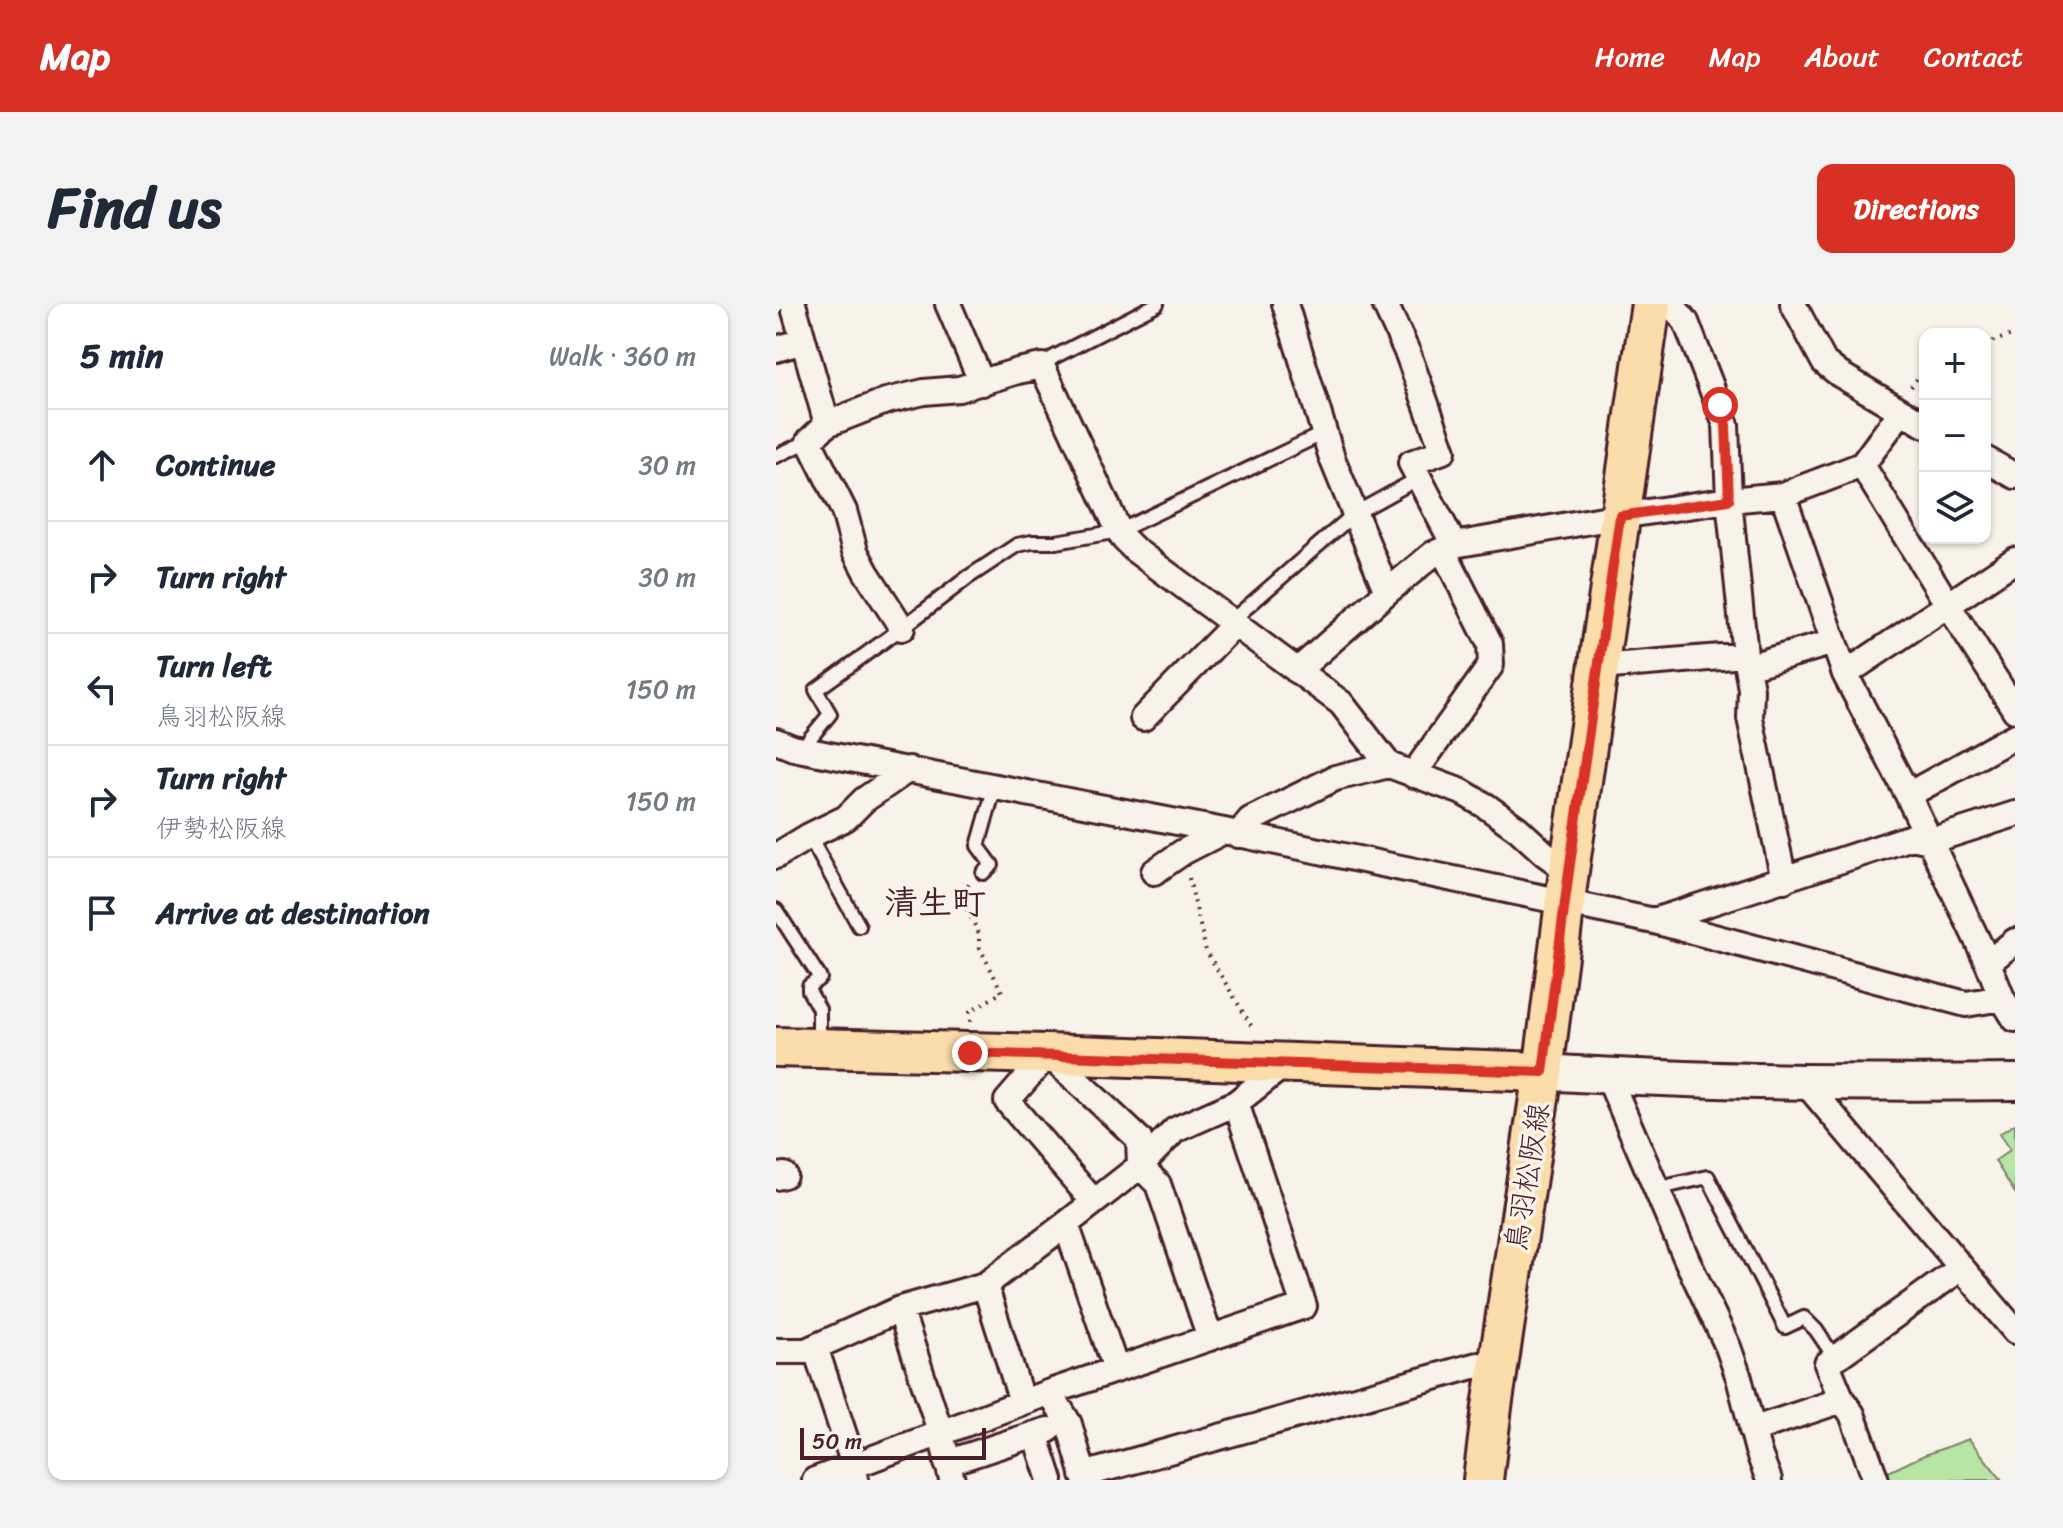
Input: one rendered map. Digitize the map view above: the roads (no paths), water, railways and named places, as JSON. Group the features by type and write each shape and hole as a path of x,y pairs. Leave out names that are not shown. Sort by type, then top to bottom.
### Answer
{"main road":[{"name":"鳥羽松阪線","path":"1483,1480 1651,304"},
{"path":"776,1047 1543,1072"}],"street":[{"path":"793,304 803,341 818,432 855,551 902,628"},
{"path":"948,304 982,383"},
{"path":"1285,304 1324,433 1387,592"},
{"path":"1385,304 1408,354 1443,451 1411,463 1490,644 1491,665 1413,775"},
{"path":"1671,304 1686,322 1726,425 1729,500 1751,689 1750,718 1784,880"},
{"path":"1793,304 1824,362 1919,422"},
{"path":"776,349 803,341"},
{"path":"818,432 886,401 924,392 959,389 1042,366 1119,531 1135,550 1341,703 1389,765 1462,792 1518,829 1544,853 1567,888"},
{"path":"1297,671 1433,554 1448,547 1620,516 1783,495 1862,465 1901,412"},
{"path":"1991,462 2015,476"},
{"path":"1862,465 2015,710"},
{"path":"776,741 793,748 1231,833 1567,888 1654,921 1966,1004 2008,1008 1908,795 1845,674 1783,495"},
{"path":"1845,674 2015,560"},
{"path":"1143,718 1232,623"},
{"path":"1599,667 1746,661 1834,642"},
{"path":"1908,795 2015,736"},
{"path":"1154,872 1183,852 1231,833 1250,820 1335,778 1389,765"},
{"path":"776,856 846,818 864,800 909,769"},
{"path":"1654,921 1912,837 1930,841 2015,814"},
{"path":"1988,963 2015,941"},
{"path":"1094,1202 1007,1101 1048,1054 1139,1139 1140,1166 1158,1184 1210,1338"},
{"path":"776,1351 806,1351 900,1309 985,1285 1140,1166 1175,1130 1236,1103 1280,1062"},
{"path":"1543,1072 1804,1081 2015,1082"},
{"path":"1608,1076 1655,1189 1728,1347 1769,1480"},
{"path":"1804,1081 2015,1331"},
{"path":"815,1480 855,1473 1022,1402 1304,1306 1236,1103"},
{"path":"1066,1224 1116,1369"},
{"path":"1876,1480 1852,1414 1842,1400 1827,1364 1961,1268"},
{"path":"985,1285 1022,1402"},
{"path":"900,1309 941,1434 949,1471 1035,1434 1069,1424"},
{"path":"815,1347 855,1473"},
{"path":"1050,1392 1069,1424 1084,1478 1477,1365 1498,1370"},
{"path":"1752,1430 1842,1400"},
{"path":"1035,1434 1050,1480"}],"lane":[{"path":"1042,366 1157,304"},
{"path":"776,456 818,432"},
{"path":"802,748 830,714 816,690 967,578 1017,545 1119,531 1324,433"},
{"path":"1232,623 1354,514 1419,478"},
{"path":"983,873 992,865 978,846 995,786"},
{"path":"809,836 859,926"},
{"path":"776,910 820,978 809,986 819,1009 819,1048"},
{"path":"1655,1189 1708,1177 1785,1327 1804,1318 1835,1358"}],"district":[{"name":"清生町","path":"935,902"}]}
